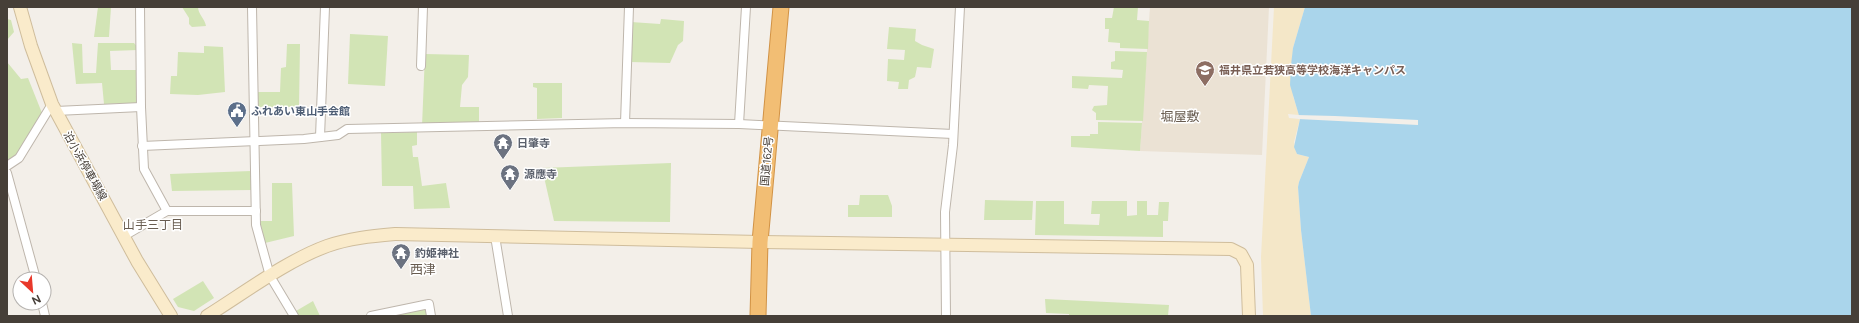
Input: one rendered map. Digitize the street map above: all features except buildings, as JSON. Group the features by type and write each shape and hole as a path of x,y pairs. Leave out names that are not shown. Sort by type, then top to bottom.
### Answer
{"highway":[{"name":"国道162号","path":"758,316 760,242 781,7"}],"street":[{"name":"泊小浜停車場線","path":"20,7 31,46 54,108 124,236 171,316"},
{"path":"140,7 141,107 144,170 167,211"},
{"path":"252,7 256,225 270,276 294,316"},
{"path":"320,137 325,7"},
{"path":"421,66 423,7"},
{"path":"625,123 628,7"},
{"path":"739,124 746,7"},
{"path":"946,316 945,212 954,134 960,7"},
{"path":"7,166 19,158 54,108 141,107"},
{"path":"142,146 255,142 320,137 338,135 347,129 625,123 739,124 954,134"},
{"path":"7,173 34,271"},
{"path":"124,236 167,211 256,210"},
{"path":"207,316 270,276 327,246 350,239 396,234 760,242 1231,249 1241,254 1247,265 1249,316"},
{"path":"495,236 508,316"},
{"path":"371,316 429,304 431,316"}],"shaded area":[{"name":"福井県立若狭高等学校海洋キャンパス","path":"1150,7 1269,7 1262,155 1140,151"}],"green space":[{"path":"98,7 111,7 109,37 94,37"},
{"path":"182,7 198,7 206,26 192,27 189,24 189,18"},
{"path":"1114,7 1138,7 1137,20 1149,21 1148,49 1120,48 1120,43 1108,42 1109,29 1105,29 1105,18 1112,18"},
{"path":"7,19 11,20 14,32 7,40"},
{"path":"661,19 684,21 683,41 678,45 670,63 630,62 631,22 660,24"},
{"path":"889,27 916,29 915,41 934,49 931,68 917,67 915,77 909,80 908,89 898,89 899,82 887,81 888,59 904,60 905,50 887,49"},
{"path":"350,34 388,36 385,86 348,84"},
{"path":"72,43 82,44 83,73 96,73 98,43 134,43 138,50 110,51 111,70 138,70 139,100 136,103 104,104 102,83 76,84"},
{"path":"287,44 300,44 299,107 256,107 255,92 280,92 281,68 286,67"},
{"path":"204,46 223,47 225,92 198,95 170,94 171,76 177,76 178,52 204,53"},
{"path":"1115,51 1147,52 1143,121 1096,120 1096,113 1092,110 1094,106 1107,105 1108,86 1089,85 1088,89 1072,88 1072,76 1122,78 1123,70 1111,69 1111,62 1115,61"},
{"path":"425,54 469,55 468,77 462,85 460,107 479,107 479,123 422,126"},
{"path":"7,62 21,79 28,78 42,113 18,153 7,162"},
{"path":"533,83 562,83 562,118 537,119 537,88 533,87"},
{"path":"1098,122 1142,123 1140,151 1071,147 1071,136 1090,136 1090,134 1098,134"},
{"path":"417,132 417,145 412,146 413,157 418,157 422,186 446,183 450,208 414,209 413,186 382,186 381,133"},
{"path":"671,163 670,222 554,221 542,168"},
{"path":"251,171 252,190 172,191 170,174"},
{"path":"272,183 292,183 294,236 265,243 260,221 272,221"},
{"path":"860,195 888,195 892,206 892,217 848,217 848,205 859,205"},
{"path":"985,200 1033,201 1032,220 984,220"},
{"path":"1036,201 1064,201 1064,224 1099,225 1100,214 1091,214 1092,201 1127,201 1127,216 1137,215 1137,201 1147,201 1147,215 1158,215 1159,202 1169,202 1168,221 1163,221 1163,237 1035,235"},
{"path":"203,281 214,298 194,311 178,307 173,299"},
{"path":"1045,299 1169,305 1168,316 1069,316 1069,314 1046,313"},
{"path":"313,301 320,316 299,316 296,311"},
{"path":"424,309 427,311 428,316 387,316"}],"sand":[{"path":"1274,7 1305,7 1293,48 1293,96 1299,115 1288,114 1289,118 1300,119 1294,142 1297,154 1309,157 1298,187 1301,230 1311,316 1263,316 1261,257"}],"water":[{"path":"1305,7 1852,7 1852,316 1311,316 1301,230 1298,187 1309,157 1297,154 1294,147 1300,119 1290,85 1293,48"}],"pier":[{"path":"1297,115 1418,120 1418,125 1298,119"}],"place":[{"name":"福井県立若狭高等学校海洋キャンパス","path":"1205,87"},
{"name":"ふれあい東山手会館","path":"237,128"},
{"name":"日肇寺","path":"503,160"},
{"name":"源應寺","path":"510,191"},
{"name":"釣姫神社","path":"401,270"}],"district":[{"name":"堀屋敷","path":"1180,116"},
{"name":"山手三丁目","path":"153,225"},
{"name":"西津","path":"423,269"}]}
